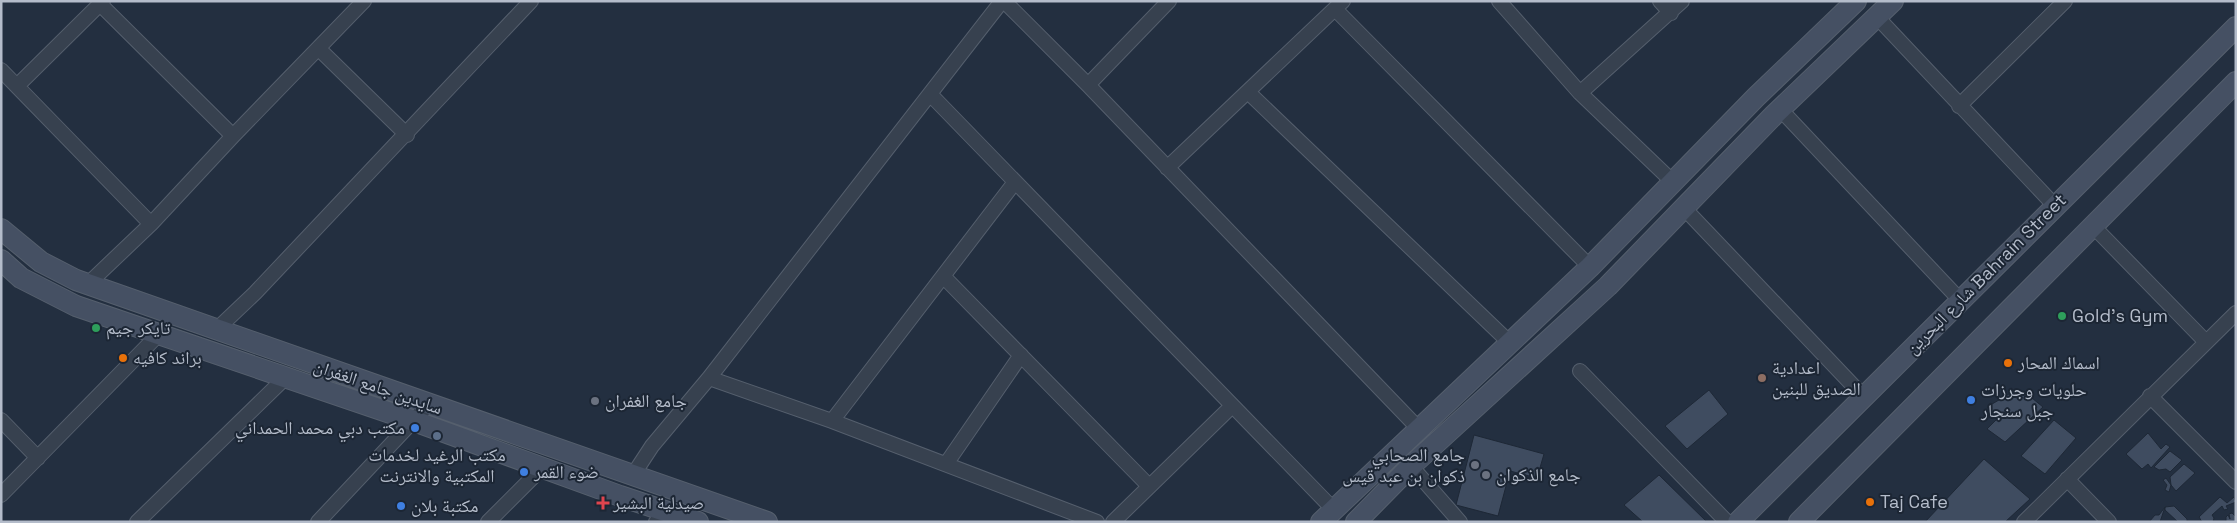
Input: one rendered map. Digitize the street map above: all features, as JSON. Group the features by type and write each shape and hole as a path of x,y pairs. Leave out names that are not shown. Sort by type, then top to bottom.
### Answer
{"street":[{"path":"88,284 151,224 364,1"},
{"path":"216,330 255,293 407,135 531,1"},
{"path":"633,475 652,446 709,378 1003,1 1088,86 1419,429"},
{"path":"1088,86 1169,1"},
{"path":"1499,1 1580,93 1673,182"},
{"path":"1660,1 1671,13"},
{"path":"1580,93 1671,13 1682,1"},
{"path":"930,94 1232,406 1327,515 1508,342 1590,268 1756,97 1856,1"},
{"path":"1356,522 1411,466 1443,439 1478,403 1608,286 1780,110 1893,1"},
{"path":"1959,106 2065,1"},
{"path":"18,85 101,3 233,136"},
{"path":"1167,168 1339,5 1590,268"},
{"path":"1877,17 2055,206"},
{"name":"شارع البحرين Bahrain Street","path":"1738,522 2236,27"},
{"path":"319,49 407,135"},
{"path":"1,70 18,85 151,224"},
{"path":"1799,522 2236,82"},
{"path":"1248,92 1508,342"},
{"path":"1780,110 1960,300"},
{"path":"832,420 1015,182"},
{"path":"1684,208 1863,396"},
{"path":"2092,225 2206,342"},
{"name":"سايدين جامع الغفران","path":"1,229 41,262 88,284 428,405 766,522"},
{"name":"سايدين جامع الغفران","path":"1,260 21,278 76,306 414,421 542,467 662,516 698,522"},
{"path":"943,276 1150,486"},
{"path":"2024,522 2236,312"},
{"path":"1,494 158,335"},
{"path":"946,464 1021,356"},
{"path":"1580,372 1727,522"},
{"path":"137,522 286,377"},
{"path":"709,378 832,420 1097,522"},
{"path":"1462,387 1478,403"},
{"path":"2150,396 2236,482"},
{"path":"318,522 428,405"},
{"path":"1113,522 1232,406"},
{"path":"1,420 38,458"},
{"path":"1411,466 1460,522"},
{"path":"488,522 542,467"},
{"path":"2067,479 2109,522"}],"building":[{"path":"1709,390 1728,414 1687,449 1665,426"},
{"path":"2009,394 2027,394 2043,407 2005,442 1987,429 1998,418 1987,407"},
{"path":"2054,420 2076,438 2045,474 2021,456"},
{"path":"2148,433 2161,449 2166,444 2170,447 2151,468 2148,464 2142,469 2126,454"},
{"name":"جامع الذكوان","path":"1474,435 1544,454 1537,478 1510,471 1498,516 1456,505"},
{"path":"2170,451 2182,460 2170,472 2166,469 2159,470 2154,467"},
{"path":"1984,459 2030,499 2005,522 1925,522"},
{"path":"2184,464 2195,473 2176,491 2171,485 2170,477"},
{"path":"1659,475 1707,522 1643,522 1624,505"},
{"path":"2166,478 2171,485 2169,492 2165,490 2167,485 2163,480"},
{"path":"2220,497 2227,503 2234,497 2236,502 2226,506 2228,509 2224,510 2222,506 2212,515 2214,518 2213,522 2202,522 2199,517"},
{"path":"2174,506 2187,519 2187,522 2178,522 2165,510 2165,507"},
{"path":"2165,507 2160,522 2149,522 2155,515 2159,515"},
{"path":"2232,513 2236,517 2236,522 2226,522 2226,517 2228,515 2230,519 2229,514"}],"place":[{"name":"Gold's Gym","path":"2062,316"},
{"name":"تايكر جيم","path":"96,328"},
{"name":"براند كافيه","path":"123,358"},
{"name":"اسماك المحار","path":"2008,363"},
{"name":"اعدادية الصديق للبنين","path":"1762,378"},
{"name":"حلويات وجرزات جبل سنجار","path":"1971,400"},
{"name":"جامع الغفران","path":"595,401"},
{"name":"مكتب دبي محمد الحمداني","path":"415,428"},
{"name":"مكتب الرغيد لخدمات المكتبية والانترنت","path":"437,436"},
{"name":"جامع الصحابي ذكوان بن عبد قيس","path":"1475,465"},
{"name":"ضوء القمر","path":"524,472"},
{"name":"جامع الذكوان","path":"1486,475"},
{"name":"Taj Cafe","path":"1870,502"},
{"name":"صيدلية البشير","path":"603,503"},
{"name":"مكتبة بلان","path":"401,506"}]}
